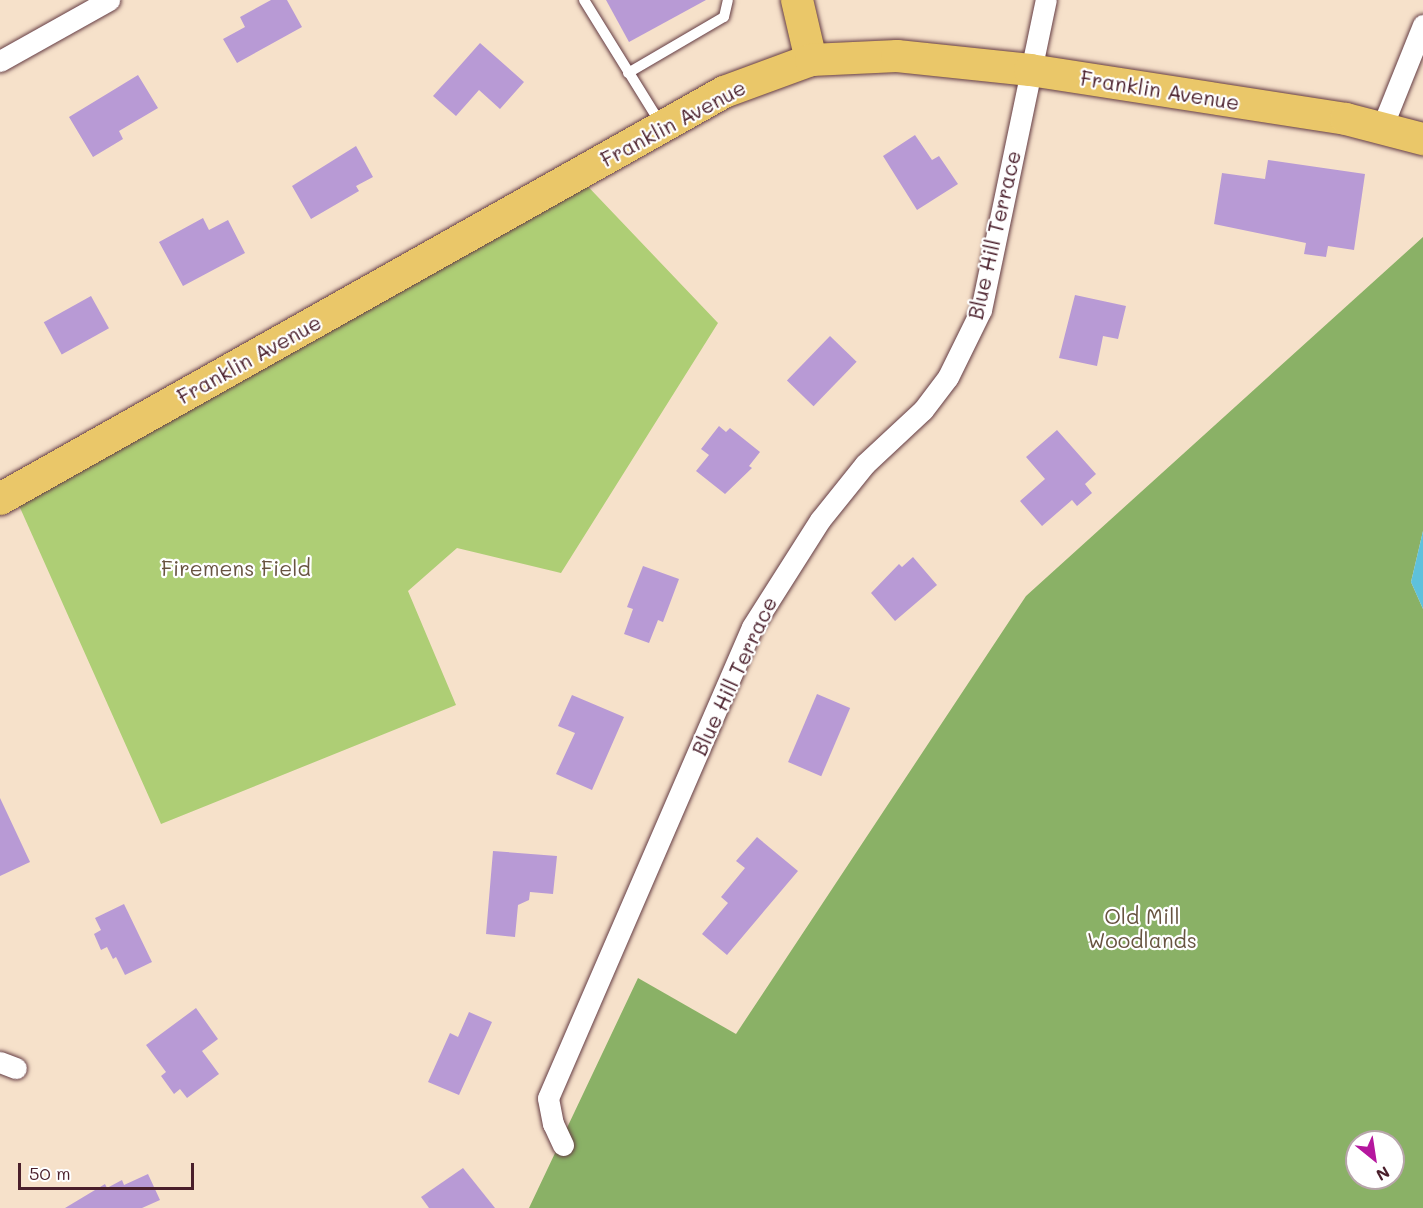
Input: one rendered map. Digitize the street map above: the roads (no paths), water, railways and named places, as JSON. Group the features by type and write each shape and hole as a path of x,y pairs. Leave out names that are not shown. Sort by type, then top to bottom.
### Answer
{"main road":[{"path":"797,0 811,60"},
{"name":"Franklin Avenue","path":"0,499 724,92 811,60 897,56 1030,70 1382,127 1423,139"}],"street":[{"path":"0,61 109,0"},
{"name":"Blue Hill Terrace","path":"563,1145 553,1124 548,1098 752,627 820,520 865,464 923,410 948,377 977,319 1046,0"},
{"path":"1382,127 1423,25"}],"lane":[{"path":"584,0 662,127"},
{"path":"628,73 724,16 728,0"}],"water":[{"path":"1423,531 1423,609 1411,582"}],"park label":[{"name":"Firemens Field","path":"236,568"},
{"name":"Old Mill Woodlands","path":"1142,928"}]}
